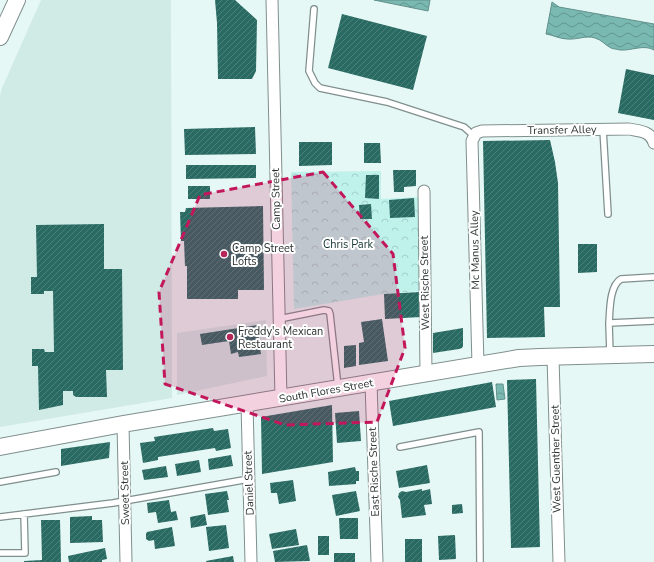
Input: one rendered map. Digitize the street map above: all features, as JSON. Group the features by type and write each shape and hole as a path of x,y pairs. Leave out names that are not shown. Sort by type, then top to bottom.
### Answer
{"main road":[{"path":"0,37 17,0"},
{"name":"South Flores Street","path":"0,447 123,424 519,358 654,354"}],"street":[{"name":"Camp Street","path":"272,0 281,398"},
{"name":"Transfer Alley","path":"474,136 476,133 482,131 629,129 642,131 652,139"},
{"name":"Mc Manus Alley","path":"474,136 472,141 478,365"},
{"name":"West Rische Street","path":"424,191 426,374"},
{"name":"West Guenther Street","path":"553,357 558,562"},
{"name":"East Rische Street","path":"372,383 378,562"},
{"name":"Daniel Street","path":"247,404 251,562"},
{"name":"Sweet Street","path":"123,424 126,562"}],"lane":[{"path":"314,10 309,71 315,83 320,88 387,102 464,127 474,136"},
{"path":"603,129 608,214"},
{"path":"610,355 609,324 614,286 620,279 654,277"},
{"path":"279,319 324,310 328,311 330,314 338,388"},
{"path":"609,324 654,321"},
{"path":"400,447 479,432 480,562"},
{"path":"0,482 56,472"},
{"path":"0,517 113,503 249,479"},
{"path":"0,553 25,553 24,514"}],"highlighted area":[{"path":"323,172 393,254 405,348 377,422 285,425 165,384 159,292 200,195"}],"shaded area":[{"path":"41,0 171,0 172,398 0,427 0,96 2,88"},
{"path":"266,320 267,376 177,395 177,333"}],"green space":[{"name":"Chris Park","path":"381,171 381,199 419,197 421,291 383,294 294,309 291,172"}],"water":[{"path":"374,0 430,0 428,11"},
{"path":"552,2 559,7 654,24 654,50 650,48 642,48 620,50 611,48 600,40 592,37 564,39 546,34"},
{"path":"496,384 503,384 505,399 497,400"}],"building":[{"path":"215,0 235,0 257,20 256,71 252,79 218,79"},
{"path":"342,14 427,36 413,90 328,68"},
{"path":"626,69 654,75 654,120 618,113"},
{"path":"255,127 256,154 185,155 184,129"},
{"path":"550,140 558,183 560,307 544,307 545,337 487,338 483,141"},
{"path":"299,142 332,142 332,165 299,166"},
{"path":"364,143 380,143 381,163 364,163"},
{"path":"186,165 256,165 256,178 186,179"},
{"path":"393,170 416,170 416,186 404,187 404,192 394,192"},
{"path":"366,175 379,175 379,199 365,198"},
{"path":"188,186 210,186 210,199 188,199"},
{"path":"414,198 415,217 390,218 389,200"},
{"path":"371,204 372,219 360,219 359,205"},
{"name":"Camp Street Lofts","path":"263,206 264,290 238,290 238,299 187,299 187,266 185,266 184,241 181,241 180,212 185,212 186,208"},
{"path":"104,224 104,269 122,269 123,370 106,370 107,397 76,397 73,395 73,391 63,391 63,405 39,410 38,366 32,366 32,349 44,349 45,352 54,352 53,291 44,291 44,294 31,294 31,277 37,277 36,225"},
{"path":"578,244 597,244 597,272 578,273"},
{"path":"420,292 421,317 385,319 384,294"},
{"path":"382,319 388,361 359,365 359,343 364,342 361,322"},
{"name":"Freddy's Mexican Restaurant","path":"257,325 261,354 239,357 238,352 231,354 229,341 202,345 200,334"},
{"path":"463,328 462,348 433,353 433,333"},
{"path":"356,345 356,366 344,368 344,346"},
{"path":"536,379 540,547 511,548 507,380"},
{"path":"492,382 496,407 393,426 389,401"},
{"path":"332,405 333,462 262,474 261,417"},
{"path":"359,411 361,441 337,443 335,413"},
{"path":"213,428 214,431 228,429 231,448 216,451 215,448 158,457 158,460 143,463 140,443 155,441 154,437"},
{"path":"110,442 109,458 61,466 61,449"},
{"path":"231,455 233,466 209,470 208,459"},
{"path":"199,460 201,472 177,476 175,464"},
{"path":"427,465 430,483 399,488 396,471"},
{"path":"166,466 168,477 144,480 142,470"},
{"path":"355,467 356,471 359,471 359,481 356,481 356,484 329,486 328,472"},
{"path":"293,480 296,501 279,504 277,493 271,493 270,483"},
{"path":"422,489 422,491 430,489 432,504 424,505 426,515 402,518 400,500 398,497 399,493 402,491 406,492"},
{"path":"227,491 229,512 208,515 205,494"},
{"path":"356,491 360,511 336,516 332,495"},
{"path":"169,500 171,512 176,511 178,520 158,523 156,512 148,513 147,503"},
{"path":"462,504 463,513 452,514 452,505"},
{"path":"205,514 207,525 191,528 190,517"},
{"path":"92,516 92,520 102,520 103,542 70,543 70,517"},
{"path":"339,518 358,518 358,539 340,539"},
{"path":"41,520 60,520 61,562 24,562 42,560"},
{"path":"226,525 229,548 209,551 206,527"},
{"path":"172,527 175,546 155,549 154,540 149,541 146,539 147,532"},
{"path":"296,529 299,545 272,549 269,534"},
{"path":"455,535 456,559 439,560 438,536"},
{"path":"318,536 329,536 329,555 318,555"},
{"path":"405,539 422,539 422,562 405,562"},
{"path":"307,545 310,561 275,562 273,551"},
{"path":"105,548 107,559 102,560 102,562 69,562 68,556"},
{"path":"334,553 355,553 355,562 334,562"},
{"path":"233,556 234,562 206,562 206,561"}],"place":[{"name":"Camp Street Lofts","path":"224,254"},
{"name":"Freddy's Mexican Restaurant","path":"230,337"}]}
